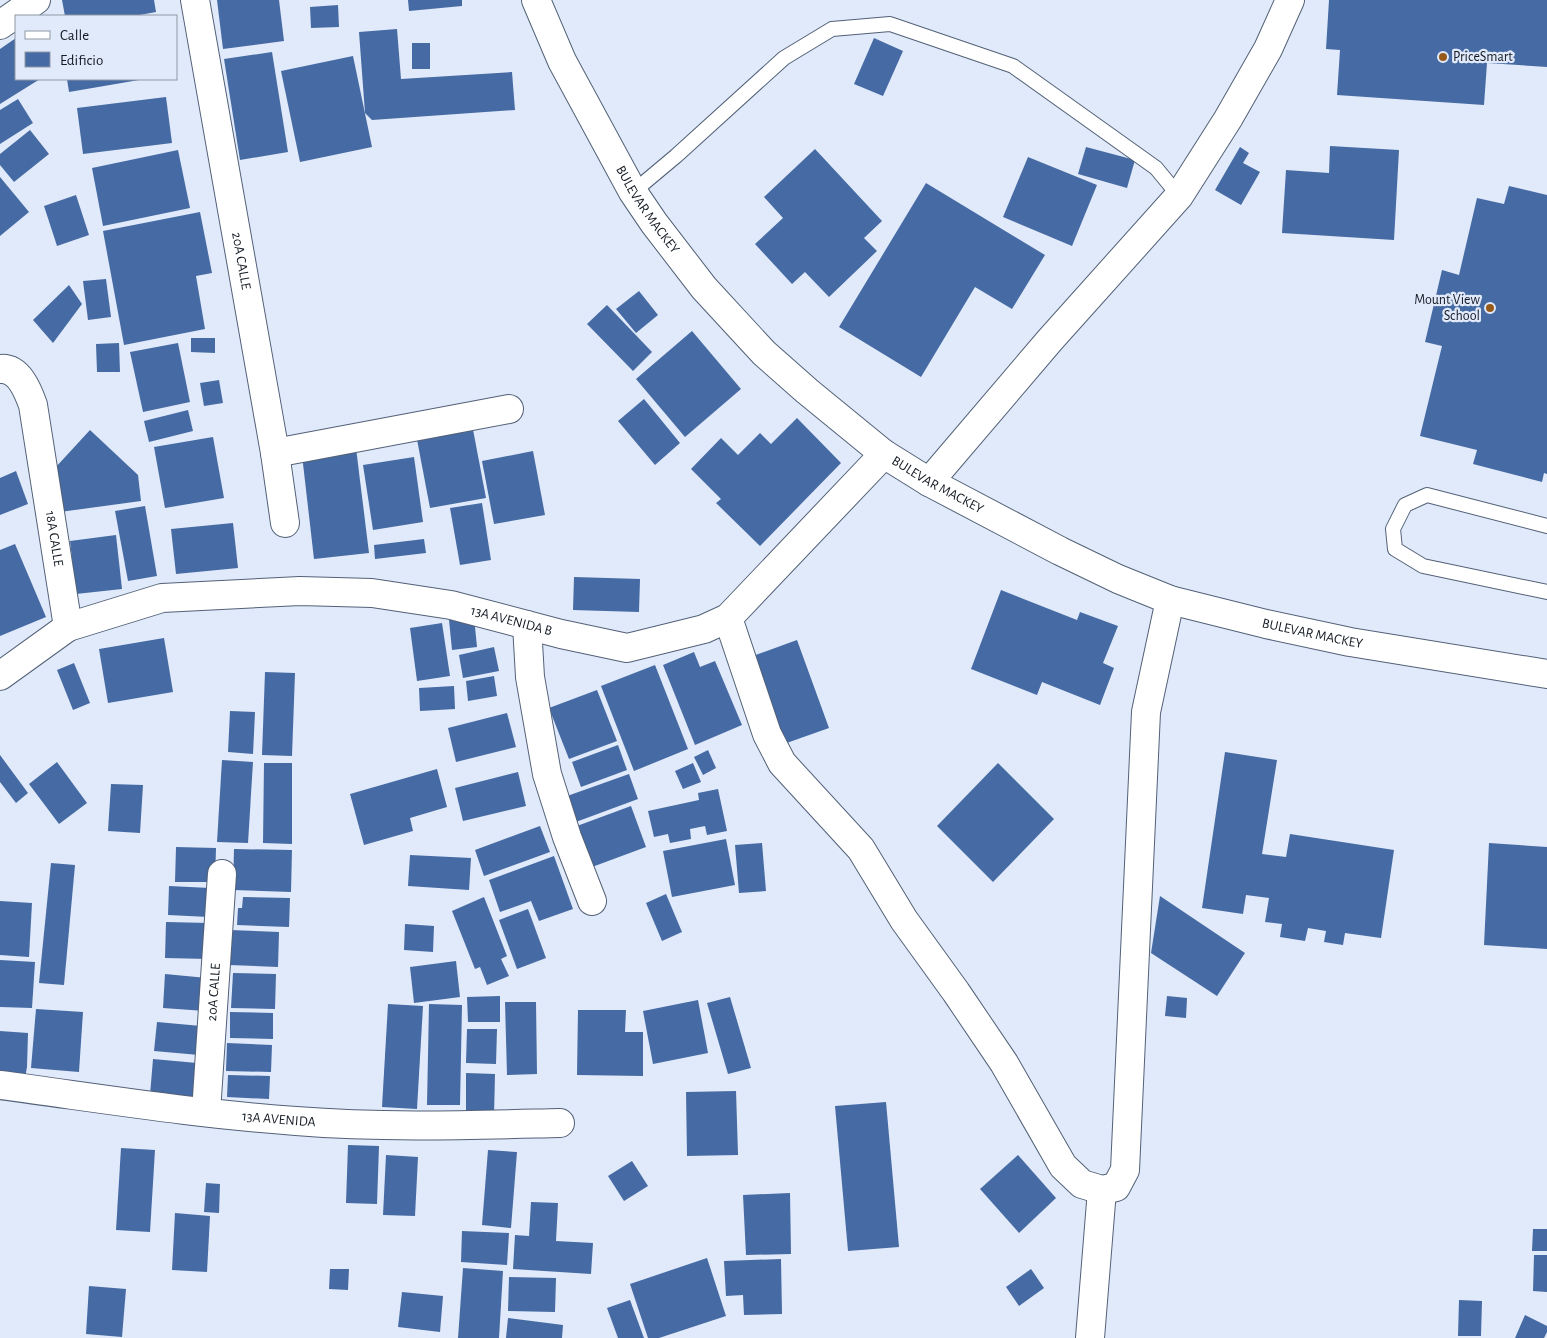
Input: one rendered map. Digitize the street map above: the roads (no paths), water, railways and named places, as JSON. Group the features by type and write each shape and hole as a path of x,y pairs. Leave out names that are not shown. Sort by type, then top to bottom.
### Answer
{"street":[{"path":"0,25 36,0"},
{"name":"20A CALLE","path":"194,0 275,453 285,523"},
{"name":"BULEVAR MACKEY","path":"536,0 562,61 633,192 654,223 704,288 764,353 884,454 929,482 1060,551 1118,579 1170,600 1266,624 1350,642 1547,674"},
{"path":"929,482 1050,340 1179,196 1228,120 1264,57 1290,0"},
{"name":"18A CALLE","path":"6,371 21,380 28,391 33,406 68,627"},
{"path":"275,453 509,409"},
{"name":"13A AVENIDA B","path":"68,627 162,598 300,591 372,593 451,605 627,648 704,629 728,618 884,454"},
{"path":"728,618 767,734 782,763 861,849 904,920 1004,1063 1063,1166 1082,1184 1102,1190 1116,1187 1125,1170 1146,712 1170,600"},
{"path":"527,625 530,677 547,774 567,837 592,901"},
{"path":"0,676 68,627"},
{"name":"20A CALLE","path":"206,1112 222,874"},
{"name":"13A AVENIDA","path":"0,1086 297,1122 414,1126 560,1122"},
{"path":"1090,1338 1102,1190"}],"lane":[{"path":"633,192 676,156 784,58 832,29 890,24 1013,66 1156,168 1179,196"},
{"path":"1547,526 1427,495 1405,505 1393,529 1395,549 1422,566 1547,592"}],"place":[{"name":"PriceSmart","path":"1443,57"},
{"name":"Mount View School","path":"1490,308"}]}
